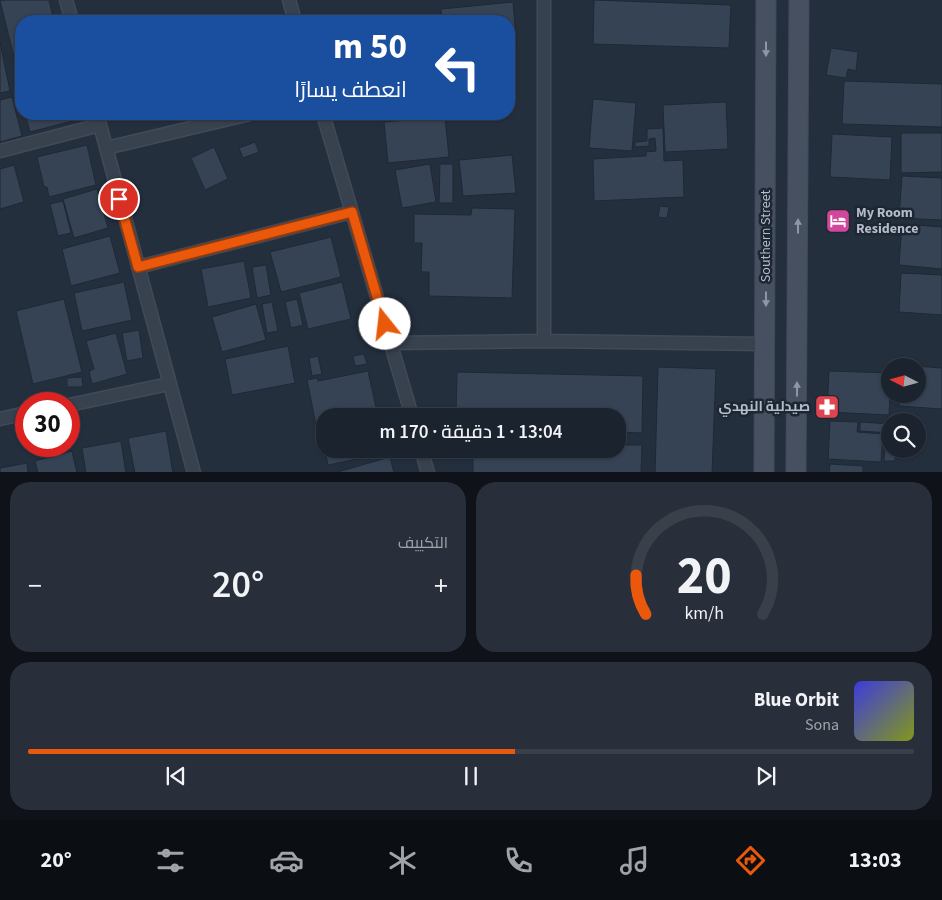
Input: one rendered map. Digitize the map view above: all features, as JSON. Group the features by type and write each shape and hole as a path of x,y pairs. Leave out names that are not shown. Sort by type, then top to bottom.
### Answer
{"main road":[{"name":"Southern Street","path":"764,472 766,0"},
{"path":"796,472 799,0"}],"street":[{"path":"289,0 293,15"},
{"path":"544,0 544,340"},
{"path":"70,1 71,15"},
{"path":"0,151 95,120"},
{"path":"98,120 194,472"},
{"path":"106,148 225,120"},
{"path":"325,120 410,408"},
{"path":"138,267 352,212"},
{"path":"390,343 544,340 766,344"},
{"path":"80,403 169,384"},
{"path":"0,419 15,416"},
{"path":"424,458 428,472"}],"building":[{"path":"49,0 53,15 15,15 15,61 0,1"},
{"path":"594,0 731,5 729,48 593,44"},
{"path":"513,2 514,15 442,15 441,9"},
{"path":"515,26 517,50 515,50"},
{"path":"0,42 10,91 0,93"},
{"path":"831,48 858,52 856,71 848,69 846,78 826,75"},
{"path":"844,81 942,84 942,127 842,124"},
{"path":"12,97 15,120 18,120 22,136 0,142 0,100"},
{"path":"593,99 636,103 632,151 589,148"},
{"path":"726,102 728,149 665,152 663,105"},
{"path":"27,120 76,120 30,132"},
{"path":"445,120 449,157 388,163 384,122"},
{"path":"663,128 664,161 683,160 684,197 594,201 593,159 646,156 646,152 656,151 655,138 649,139 649,146 635,147 635,142 647,141 647,129"},
{"path":"901,133 942,133 942,172 901,173"},
{"path":"832,134 892,137 890,180 830,177"},
{"path":"255,142 259,152 243,158 239,148"},
{"path":"87,145 96,185 49,197 47,187 44,187 37,157"},
{"path":"214,147 228,179 205,190 191,158"},
{"path":"512,155 516,193 463,196 459,160"},
{"path":"430,164 436,202 402,208 395,170"},
{"path":"440,164 453,164 453,203 439,203"},
{"path":"14,165 24,202 0,209 0,169"},
{"path":"902,176 942,178 942,220 899,218"},
{"path":"97,189 108,228 74,238 63,199"},
{"path":"63,201 71,233 58,236 50,204"},
{"path":"660,206 669,207 667,218 658,217"},
{"path":"472,208 515,209 512,298 429,296 429,272 421,272 422,243 414,243 414,214 471,215"},
{"path":"902,224 942,227 942,269 899,265"},
{"path":"110,236 120,273 71,286 62,249"},
{"path":"331,237 341,277 281,292 270,252"},
{"path":"244,261 251,298 208,307 201,269"},
{"path":"266,265 271,295 257,298 252,267"},
{"path":"901,273 942,275 942,315 899,312"},
{"path":"124,282 132,320 82,331 74,293"},
{"path":"342,282 351,319 308,329 299,293"},
{"path":"64,299 82,372 33,384 16,311"},
{"path":"297,299 303,325 291,328 285,302"},
{"path":"272,302 278,331 267,333 262,304"},
{"path":"256,304 266,340 222,352 212,317"},
{"path":"139,330 143,358 127,361 122,333"},
{"path":"116,333 127,374 92,384 89,371 94,369 86,341"},
{"path":"288,346 295,383 232,395 225,359"},
{"path":"364,354 367,364 355,366 353,356"},
{"path":"318,356 322,374 312,376 309,358"},
{"path":"658,367 716,369 712,472 655,472"},
{"path":"926,367 942,368 942,409 899,406 899,403 926,403"},
{"path":"368,371 376,408 316,408 316,425 307,380 317,378 318,381"},
{"path":"829,371 881,373 881,403 890,403 889,413 881,413 881,415 827,412"},
{"path":"457,372 643,376 642,433 626,432 626,408 456,408"},
{"path":"82,377 83,387 67,387 67,378"},
{"path":"830,421 858,422 857,432 881,434 881,462 828,459"},
{"path":"860,422 881,423 881,432 860,431"},
{"path":"166,431 173,472 135,472 128,438"},
{"path":"121,441 126,472 86,472 82,448"},
{"path":"626,445 642,445 641,472 473,472 473,458 626,458"},
{"path":"50,457 73,457 77,472 38,472 35,461"},
{"path":"326,458 362,458 328,465"},
{"path":"390,458 394,472 338,472"},
{"path":"884,458 895,458 895,461 884,461"},
{"path":"27,463 28,472 0,472 0,468"},
{"path":"830,464 863,466 863,472 829,472"}],"place":[{"name":"My Room Residence","path":"838,221"},
{"name":"صيدلية النهدي","path":"827,407"}],"route":[{"path":"119,199 138,267 352,212 385,324"}]}
